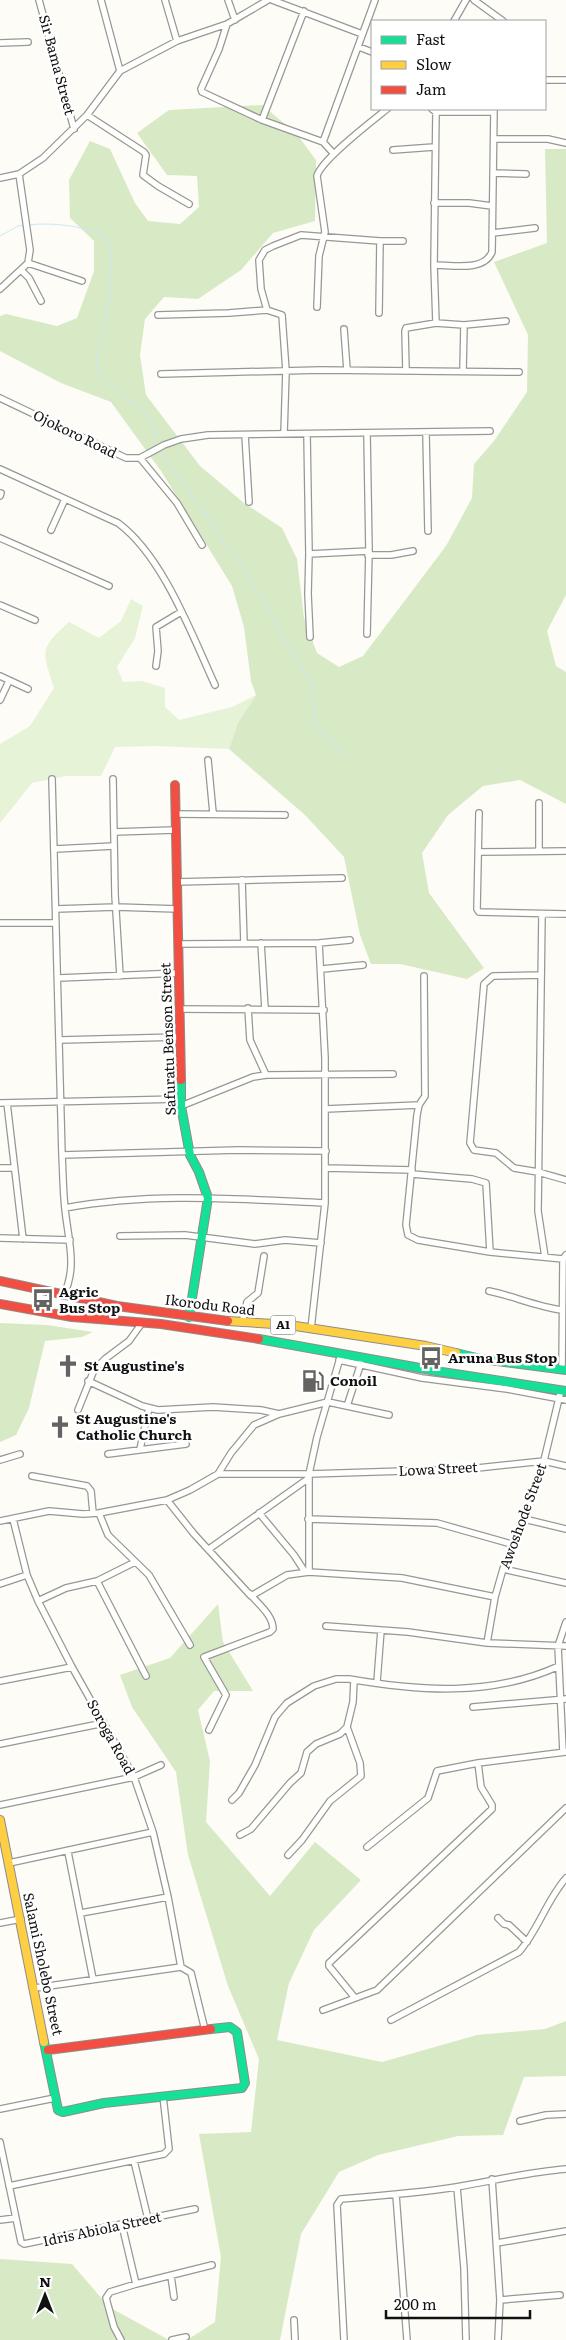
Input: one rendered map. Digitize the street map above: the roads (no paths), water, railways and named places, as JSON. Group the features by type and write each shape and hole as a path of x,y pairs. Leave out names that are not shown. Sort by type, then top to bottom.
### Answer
{"main road":[{"name":"Safuratu Benson Street","path":"175,785 180,1103 189,1151 208,1198"},
{"path":"189,1317 208,1198"},
{"name":"Ikorodu Road","path":"0,1281 64,1296 189,1317 242,1323 289,1325 426,1346 481,1359 564,1366"},
{"name":"Ikorodu Road","path":"0,1304 72,1317 142,1323 342,1352 442,1372 563,1390"},
{"name":"Salami Sholebo Street","path":"0,1820 60,2112 104,2103 163,2096"},
{"path":"48,2050 234,2028 245,2086 163,2096"}],"street":[{"name":"Sir Bama Street","path":"39,0 74,129"},
{"path":"101,0 120,71"},
{"path":"165,0 177,42"},
{"path":"228,0 234,20"},
{"path":"0,178 19,174 43,158 87,115 120,71 177,42 227,24 268,0"},
{"path":"272,0 362,34"},
{"path":"323,142 375,0"},
{"path":"455,20 466,0"},
{"path":"474,0 502,20"},
{"path":"262,120 304,11"},
{"path":"227,24 219,49 201,89 204,95 262,120 323,142 334,154"},
{"path":"0,43 28,42"},
{"path":"359,47 371,52"},
{"path":"546,80 566,80"},
{"path":"317,306 319,256 323,237 323,213 317,176 318,171 334,154 386,110"},
{"path":"434,265 480,265 487,262 492,252 494,233 492,206 494,111 434,110 434,265 436,323"},
{"path":"87,115 144,152 146,155 143,175 189,204"},
{"path":"494,139 548,139 566,143"},
{"path":"393,150 434,147"},
{"path":"494,173 526,174"},
{"path":"0,289 28,264 30,250 28,228 19,174"},
{"path":"434,203 470,203 492,206"},
{"path":"494,233 535,228"},
{"path":"267,310 261,288 259,268 262,254 292,237 301,235 403,241"},
{"path":"379,314 380,241"},
{"path":"28,264 82,281"},
{"path":"22,271 29,278 42,301"},
{"path":"158,315 267,310 282,315 286,371 284,434"},
{"path":"406,370 405,331 410,326 436,323 464,325 506,322"},
{"path":"463,372 464,325"},
{"path":"344,329 347,370"},
{"path":"161,374 347,370 520,372"},
{"name":"Ojokoro Road","path":"0,398 126,458 140,458"},
{"path":"202,545 177,503 140,458 164,445 196,436 245,434 426,434 490,431"},
{"path":"245,434 244,452 249,502"},
{"path":"307,434 310,637"},
{"path":"367,634 369,553 368,434"},
{"path":"426,434 428,531"},
{"path":"0,469 118,523 129,531 156,568 181,612 215,685"},
{"path":"51,530 65,500"},
{"path":"0,538 109,586"},
{"path":"310,554 369,553 391,555 413,551"},
{"path":"0,605 35,620"},
{"path":"156,666 158,651 156,627 181,612"},
{"path":"0,676 28,689"},
{"path":"0,700 9,681"},
{"path":"208,760 213,813"},
{"path":"52,779 62,1155 65,1208 70,1240 71,1278 64,1296"},
{"path":"113,779 116,907 120,976"},
{"path":"539,803 539,851"},
{"path":"479,813 477,909 479,912 566,914"},
{"path":"175,814 285,815"},
{"path":"114,832 175,830"},
{"path":"55,849 114,846"},
{"path":"478,852 566,851"},
{"path":"176,882 342,878"},
{"path":"242,880 244,943"},
{"path":"56,909 116,907 178,909"},
{"path":"542,914 538,1211 545,1257"},
{"path":"0,923 56,923"},
{"path":"178,944 319,943 350,940"},
{"path":"261,943 265,1009"},
{"path":"311,1329 325,1204 326,1168 324,1010 319,943"},
{"path":"322,969 363,965"},
{"path":"58,978 179,973"},
{"path":"541,975 493,976 484,984 470,1143 474,1150 496,1153 514,1168 566,1180"},
{"path":"424,976 425,1096 419,1105 406,1225 408,1235 418,1240 490,1252 564,1257 562,1310 564,1366"},
{"path":"179,1008 324,1010"},
{"path":"248,1008 250,1040 266,1075"},
{"path":"60,1040 179,1037"},
{"path":"0,1103 180,1103 253,1077 266,1075 393,1074"},
{"path":"7,1103 23,1239"},
{"path":"325,1109 419,1105"},
{"path":"62,1155 189,1151 326,1151"},
{"path":"0,1168 14,1168"},
{"path":"326,1168 412,1172 472,1178 486,1183 490,1252"},
{"path":"65,1208 107,1200 208,1198 325,1204"},
{"path":"120,1236 202,1236 255,1244 285,1240 321,1243"},
{"path":"0,1238 70,1240"},
{"path":"242,1323 247,1302 258,1292 264,1256"},
{"path":"489,1291 519,1298 548,1308 562,1310"},
{"path":"78,1410 88,1381 99,1364 129,1341 142,1323"},
{"path":"307,1572 309,1476 317,1437 342,1352"},
{"path":"347,1406 363,1356"},
{"path":"339,1360 422,1378 566,1400"},
{"path":"88,1381 149,1408 182,1410 219,1407 261,1410 279,1414"},
{"name":"Awoshode Street","path":"487,1643 502,1569 511,1544 524,1519 544,1461 559,1399 563,1390"},
{"path":"0,1521 49,1511 96,1513 167,1500 199,1486 218,1474 231,1453 254,1425 279,1414 328,1402 390,1415"},
{"path":"140,1449 149,1408"},
{"path":"108,1454 186,1444"},
{"path":"0,1460 20,1454"},
{"name":"Lowa Street","path":"218,1474 309,1476 468,1468 544,1461 566,1466"},
{"path":"32,1476 87,1486 91,1491 96,1513 108,1535 149,1575 190,1646"},
{"path":"209,1549 309,1476"},
{"path":"167,1500 266,1612 273,1624 270,1632 204,1657 226,1695 209,1730"},
{"path":"259,1513 307,1572"},
{"name":"Soroga Road","path":"13,1518 27,1575 38,1601 72,1667 134,1777 153,1832 181,1966"},
{"path":"308,1519 436,1523 511,1544"},
{"path":"524,1519 566,1529"},
{"path":"38,1601 66,1588 97,1581 135,1562"},
{"path":"502,1569 566,1583"},
{"path":"251,1595 287,1575 307,1572 402,1578 495,1597"},
{"path":"0,1584 27,1575"},
{"path":"97,1581 146,1676"},
{"path":"367,1847 428,1798 437,1771 478,1763 565,1752 564,1699 558,1666 558,1646 566,1622"},
{"path":"326,1626 381,1630 487,1643 566,1646"},
{"path":"377,1682 381,1630"},
{"path":"232,1800 240,1793 256,1765 275,1717 287,1702 302,1692 320,1684 336,1679 377,1682 432,1690 459,1690 524,1680 558,1666"},
{"path":"0,1681 72,1667"},
{"path":"240,1835 251,1829 290,1783 301,1773 307,1752 316,1744 340,1734 347,1727 353,1702 354,1680"},
{"path":"473,1707 564,1699"},
{"path":"0,1744 104,1724"},
{"path":"288,1855 302,1840 330,1801 361,1776 360,1763 347,1727"},
{"path":"355,1998 329,1966 329,1963 492,1809 492,1805 481,1787 478,1763"},
{"path":"0,1805 134,1777 161,1765"},
{"path":"323,2010 378,1990 566,1808"},
{"path":"9,1863 68,1852 153,1832"},
{"path":"68,1852 93,1979"},
{"path":"391,2020 519,1952 527,1942 549,1899 566,1878"},
{"path":"81,1913 168,1897"},
{"path":"498,1918 504,1924 509,1925 527,1942"},
{"path":"0,1923 21,1919"},
{"path":"34,1988 181,1966 191,1973 205,2030"},
{"path":"9,2186 164,2154 169,2148 163,2096"},
{"path":"0,2109 56,2098"},
{"path":"520,2121 546,2115 566,2114"},
{"name":"Idris Abiola Street","path":"0,2142 21,2242 28,2244 196,2209"},
{"path":"134,2161 148,2219"},
{"path":"344,2340 336,2205 341,2199 396,2195 457,2187 534,2171 566,2169"},
{"path":"492,2179 500,2300 498,2340"},
{"path":"457,2187 464,2268 466,2340"},
{"path":"396,2195 407,2340"},
{"path":"0,2220 16,2218"},
{"path":"122,2225 136,2284"},
{"path":"497,2243 566,2230"},
{"path":"121,2340 114,2327 106,2298 110,2292 212,2264"},
{"path":"171,2276 174,2297"},
{"path":"500,2300 560,2295"},
{"path":"294,2320 295,2340"},
{"path":"172,2340 186,2337"}],"waterway":[{"path":"0,236 18,226 24,225"},
{"path":"28,225 66,225 103,234 111,249 111,268 109,302 96,363 100,375 150,417 156,433 155,442 157,447"},
{"path":"159,451 207,515 216,533 241,564 303,672 312,682 316,726 348,757"}],"place":[{"name":"Agric Bus Stop","path":"43,1300"},
{"name":"Aruna Bus Stop","path":"431,1358"},
{"name":"St Augustine's","path":"68,1366"},
{"name":"Conoil","path":"313,1381"},
{"name":"St Augustine's Catholic Church","path":"60,1427"}]}
